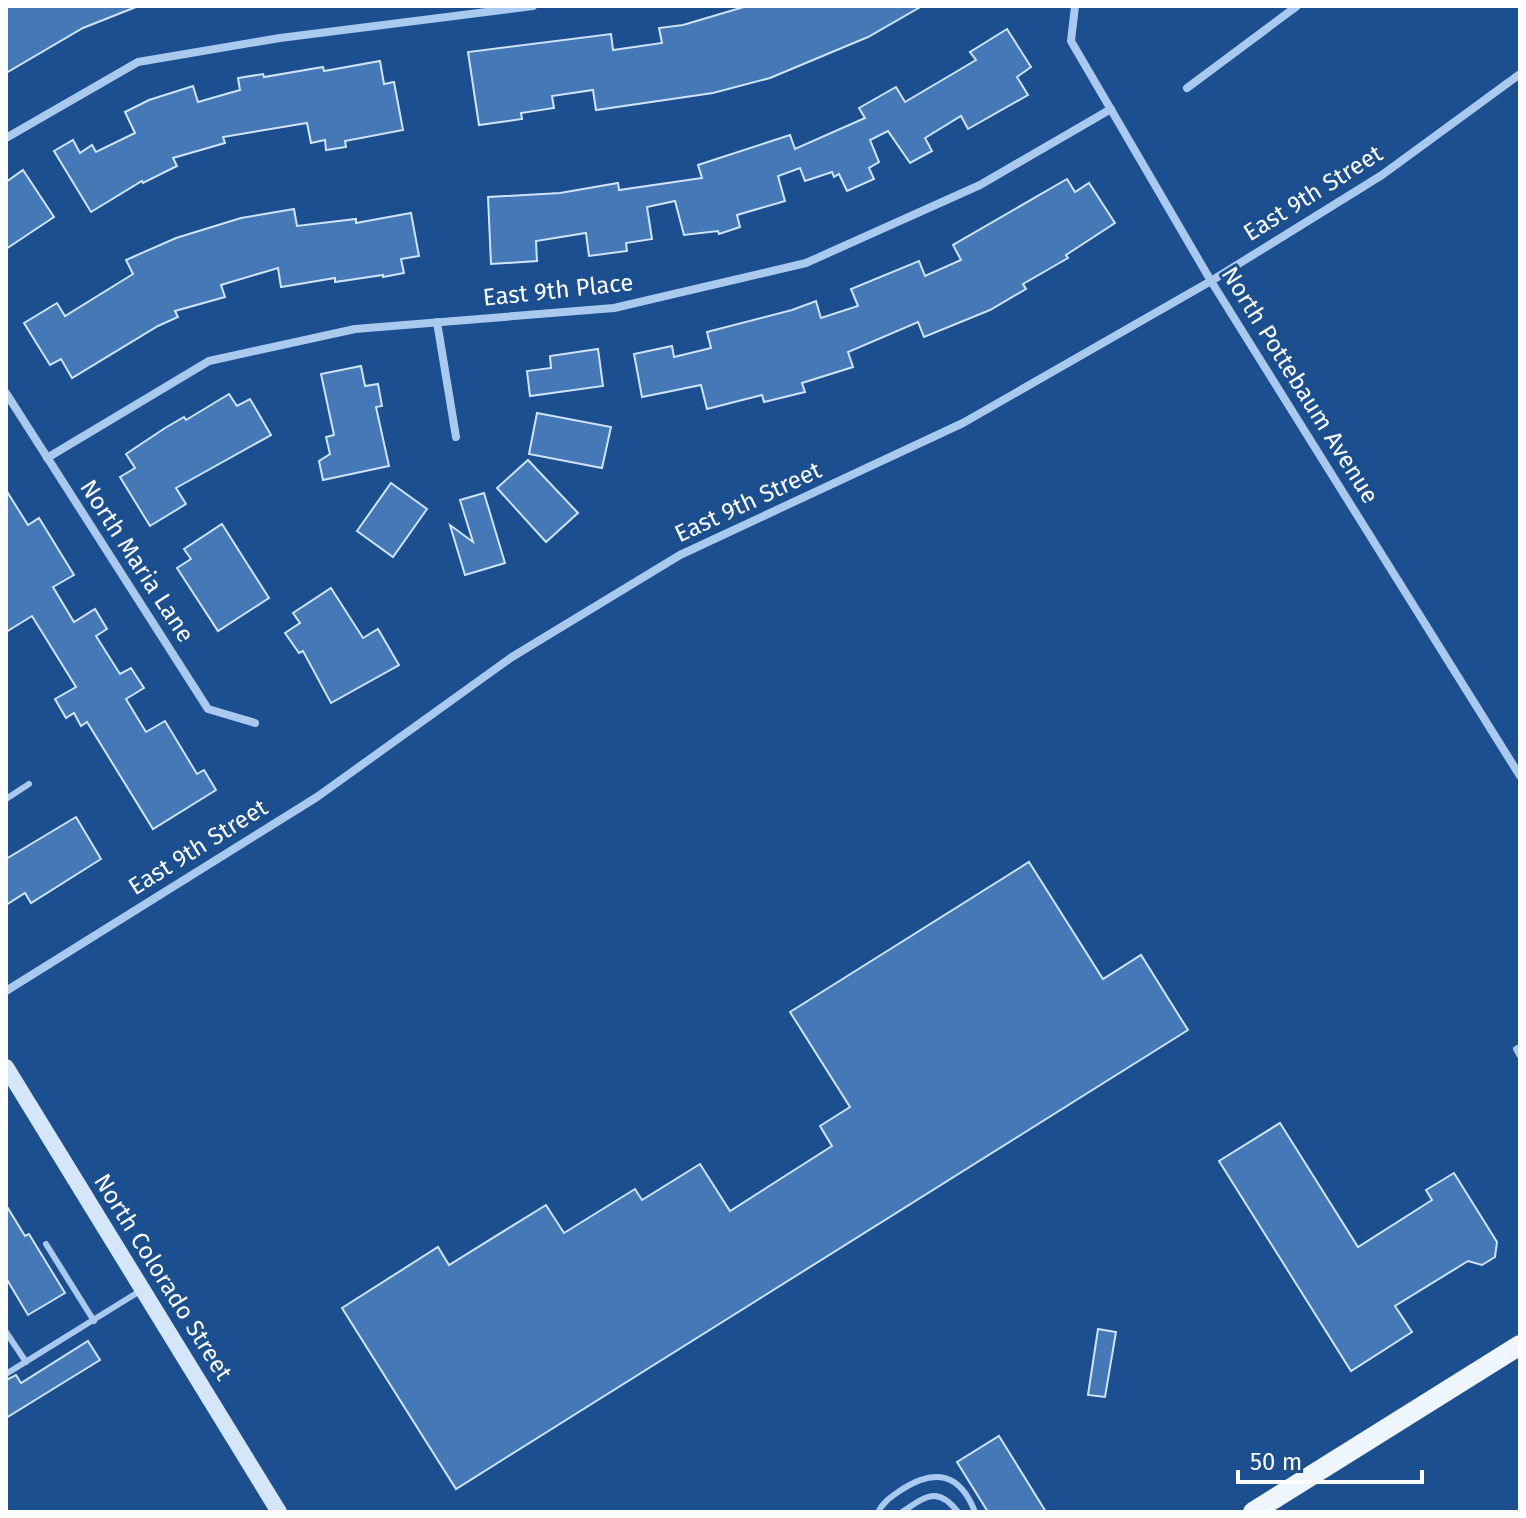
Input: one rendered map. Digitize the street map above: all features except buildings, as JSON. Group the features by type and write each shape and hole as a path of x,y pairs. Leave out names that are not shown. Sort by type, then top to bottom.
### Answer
{"main road":[{"path":"1253,1512 1520,1345"}],"street":[{"path":"6,138 138,62 280,38 533,6"},
{"name":"North Pottebaum Avenue","path":"1075,6 1071,41 1211,281 1520,776"},
{"path":"1187,88 1297,6"},
{"name":"East 9th Street","path":"6,991 317,797 512,657 680,555 963,423 1211,281 1382,175 1520,74"},
{"name":"East 9th Place","path":"47,458 209,361 355,329 614,308 806,263 980,185 1111,109"},
{"path":"437,322 456,437"},
{"name":"North Maria Lane","path":"6,393 208,709 255,723"},
{"name":"North Colorado Street","path":"6,1067 279,1512"}],"lane":[{"path":"6,799 29,784"},
{"path":"1520,1047 1516,1049 1520,1056"},
{"path":"46,1244 94,1321"},
{"path":"6,1374 143,1290"},
{"path":"6,1332 26,1362"},
{"path":"878,1512 886,1500 905,1487 921,1478 933,1476 952,1479 958,1484 975,1512"},
{"path":"902,1512 929,1496 937,1495 945,1498 958,1512"}]}
